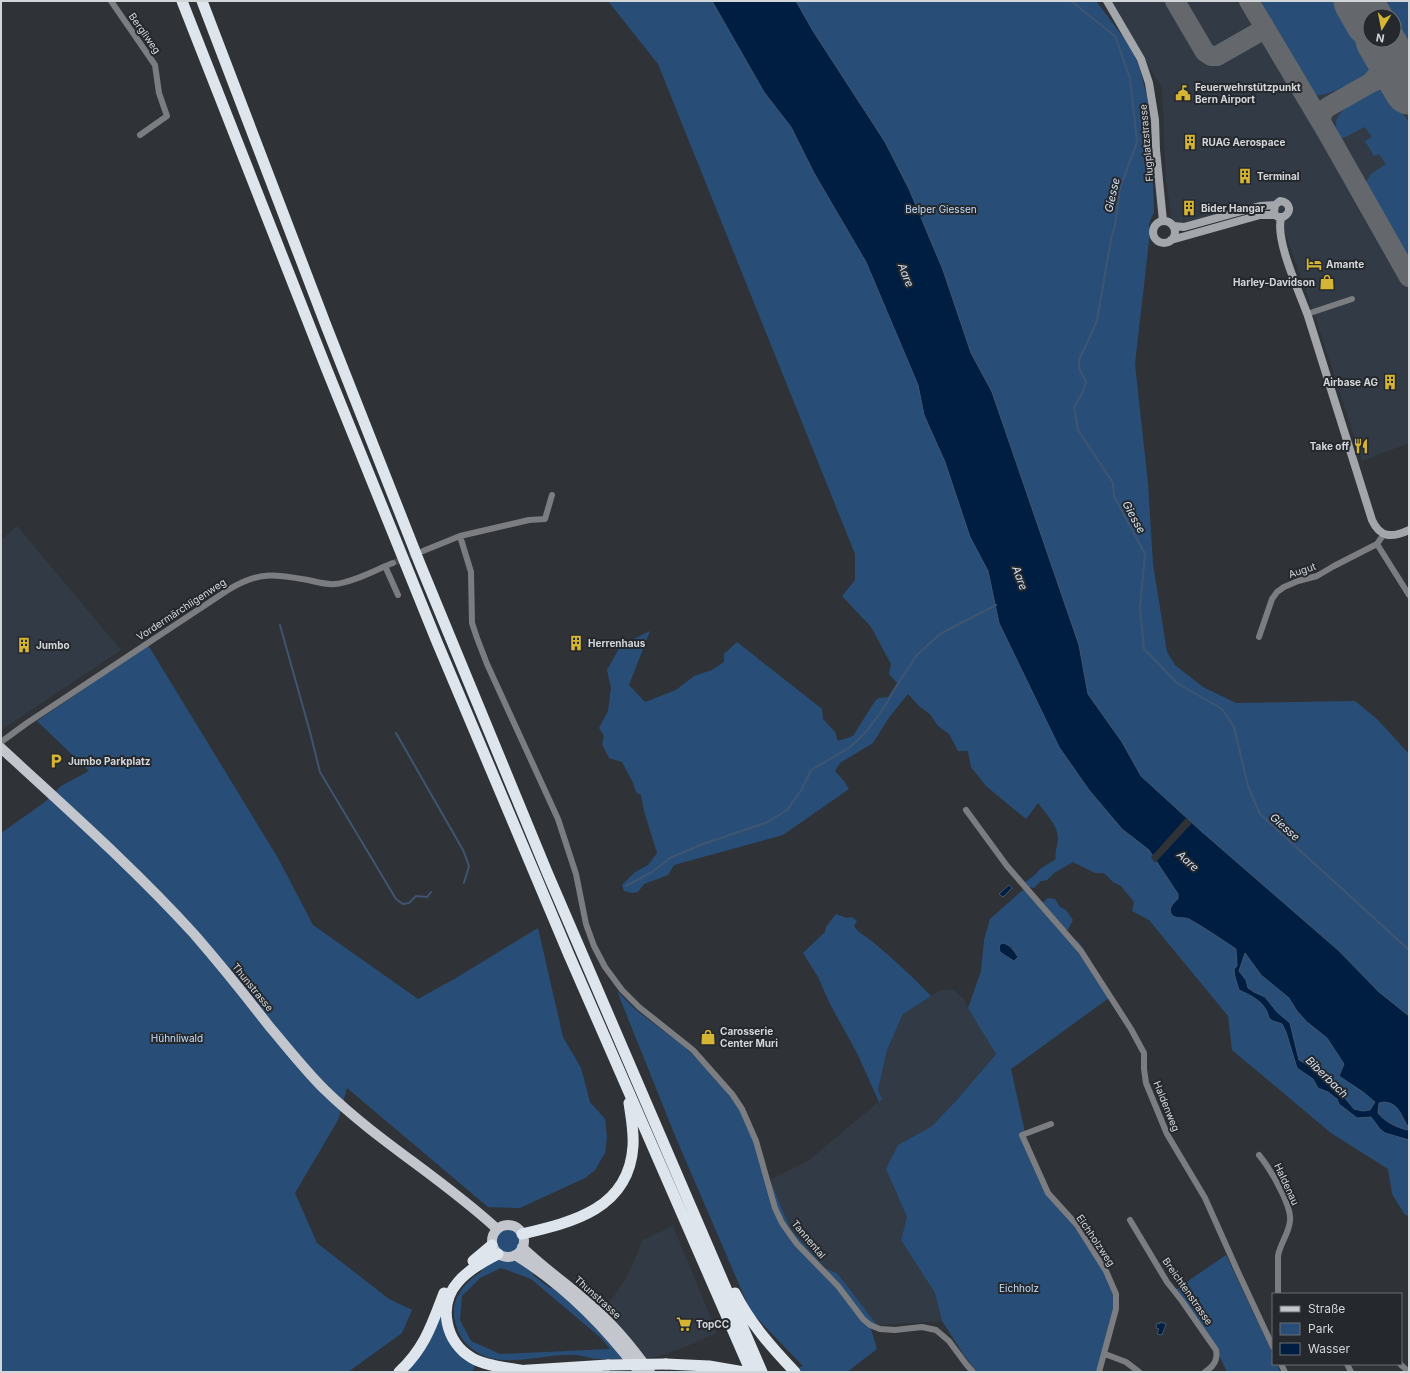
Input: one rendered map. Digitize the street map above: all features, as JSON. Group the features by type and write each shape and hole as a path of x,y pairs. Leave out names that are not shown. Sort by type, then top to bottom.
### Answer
{"highway":[{"path":"182,1 400,551 502,799 750,1372"},
{"path":"202,1 330,336 420,564 548,872 762,1372"},
{"path":"522,1234 565,1223 588,1214 615,1192 628,1169 633,1146 627,1089"},
{"path":"708,1246 724,1269 751,1321 769,1344 795,1372"},
{"path":"495,1250 476,1267 463,1276 457,1283 447,1304 446,1316 448,1326 451,1337 457,1346 473,1359 483,1363 520,1370"},
{"path":"399,1372 408,1364 423,1344 445,1290 452,1279 459,1271 483,1253 495,1250"},
{"path":"507,1372 608,1365 666,1364 727,1368 744,1372"}],"main road":[{"name":"Thunstrasse","path":"1,748 57,798 172,910 217,962 292,1054 323,1088 380,1138 456,1194 497,1229"},
{"path":"511,1225 516,1227 522,1234 524,1243 515,1255 506,1257 495,1250 492,1236 501,1226 511,1225"},
{"name":"Thunstrasse","path":"522,1247 535,1260 601,1314 627,1342 650,1372"},
{"name":"Thunstrasse","path":"515,1255 545,1276 586,1310 639,1372"}],"street":[{"name":"Bergliweg","path":"111,1 155,65 159,94 167,116 140,134"},
{"name":"Flugplatzstrasse","path":"1107,1 1141,59 1149,83 1156,120 1156,150 1163,221"},
{"path":"1280,201 1284,202 1290,208 1286,216 1260,215 1162,242 1155,237 1154,228 1158,223 1163,221 1168,222 1173,226 1184,227 1260,206 1274,205 1280,201"},
{"path":"1274,205 1274,212 1278,216 1279,228 1286,253 1300,298 1307,314 1372,520 1377,529 1384,534 1395,535 1409,530"},
{"path":"1171,240 1175,233 1173,226"},
{"path":"1307,314 1352,298"},
{"path":"423,551 460,536 529,520 545,518 552,495"},
{"path":"1384,534 1377,544 1409,595"},
{"name":"Tannental","path":"460,536 470,566 471,612 474,632 553,808 576,874 586,924 604,967 622,990 644,1012 693,1050 722,1082 738,1104 752,1128 775,1208 782,1223 797,1244 838,1286 863,1318 870,1325 880,1329 895,1330 922,1327 936,1330 949,1341 973,1372"},
{"name":"Augut","path":"1259,637 1272,599 1277,592 1298,581 1317,576 1377,544"},
{"name":"Vordermärchligenweg","path":"1,742 14,731 246,580 263,575 276,575 334,584 351,580 393,563"},
{"path":"385,566 398,595"},
{"name":"Haldenweg","path":"966,810 1007,866 1081,951 1131,1029 1144,1053 1146,1083 1167,1134 1204,1198 1238,1272 1271,1337"},
{"name":"Eichholzweg","path":"1052,1124 1022,1135 1044,1187 1051,1198 1077,1225 1106,1271 1115,1289 1117,1298 1116,1309 1099,1372"},
{"name":"Haldenau","path":"1259,1155 1268,1165 1279,1186 1290,1213 1288,1228 1278,1256 1278,1293"},
{"name":"Breichtenstrasse","path":"1130,1220 1167,1282 1216,1350 1217,1356 1215,1363 1206,1372"},
{"path":"1105,1354 1126,1362 1140,1372"},
{"path":"1401,1365 1409,1372"}],"shaded area":[{"path":"1110,1 1409,1 1409,443 1362,461 1316,319 1275,205 1173,226 1166,181 1162,88"},
{"path":"17,526 121,650 1,730 1,540"},
{"path":"940,990 953,990 964,999 996,1053 955,1102 931,1127 898,1145 886,1169 907,1217 901,1240 935,1293 942,1321 877,1325 837,1273 825,1268 791,1230 770,1180 808,1161 882,1099 878,1090 887,1050 903,1014"},
{"path":"673,1226 717,1333 680,1349 645,1360 603,1312 627,1277 643,1240"}],"green space":[{"name":"Belper Giessen","path":"608,1 1096,1 1124,38 1139,65 1147,97 1151,139 1154,212 1149,224 1149,241 1135,364 1148,483 1153,564 1167,652 1175,665 1203,687 1236,703 1355,701 1378,720 1409,754 1409,1216 1405,1215 1392,1194 1388,1169 1331,1133 1232,1050 1228,1016 1149,920 1132,911 1134,902 1121,886 1113,882 1104,873 1095,873 1073,862 1054,873 1047,880 1041,881 1034,888 1029,887 1025,882 1035,875 1040,869 1056,859 1055,854 1058,839 1056,829 1051,820 1038,803 1026,819 986,786 971,767 968,751 958,751 949,734 938,726 930,714 920,707 908,694 890,716 873,743 840,763 835,771 849,789 783,835 674,865 668,875 644,884 638,892 632,893 624,891 622,885 634,873 648,865 657,853 644,811 641,795 636,792 622,762 609,758 602,744 604,736 599,728 608,711 611,688 607,670 621,645 650,631 629,685 645,702 676,690 694,676 712,670 724,662 724,654 737,642 822,709 823,719 835,732 838,741 853,736 875,701 879,698 888,697 897,683 889,674 891,664 871,627 842,596 855,580 855,554 658,64"},
{"path":"1261,1 1338,1 1362,43 1362,48 1365,48 1370,57 1370,69 1358,79 1344,87 1328,93 1317,95 1312,89"},
{"path":"1378,1 1409,1 1409,49 1406,50 1402,43 1402,8 1382,8"},
{"path":"1377,90 1391,93 1409,123 1409,259 1366,182 1371,174 1386,164 1379,154 1374,156 1365,141 1372,137 1365,127 1341,139 1336,127 1337,119 1345,108 1358,99"},
{"name":"Hühnliwald","path":"148,645 278,858 313,925 418,999 456,978 538,928 563,1037 581,1068 590,1102 605,1119 607,1138 605,1153 595,1170 585,1178 520,1208 488,1207 347,1088 338,1120 295,1193 317,1243 389,1299 412,1310 402,1333 348,1372 1,1372 1,833 45,802 61,786 89,771 37,721"},
{"name":"Eichholz","path":"1025,888 1041,904 1048,898 1055,899 1060,907 1066,910 1073,920 1067,931 1071,940 1078,941 1089,958 1109,998 1011,1069 1028,1146 1048,1192 1086,1239 1115,1294 1115,1308 1098,1372 976,1371 942,1321 935,1293 901,1240 907,1217 886,1169 898,1145 931,1127 955,1102 996,1054 968,1008 981,971 984,940 990,919","holes":["1011,946 1018,957 1010,959 1002,954"]},
{"path":"836,914 847,918 852,917 857,921 854,926 858,931 895,961 931,996 903,1014 887,1050 878,1090 882,1099 879,1102 857,1053 830,1004 818,977 803,953 825,932 826,927"},
{"path":"617,991 636,1010 685,1047 722,1085 742,1114 791,1230 825,1268 837,1273 877,1325 871,1329 877,1349 847,1372 789,1372 803,1366 751,1312 676,1138"},
{"path":"507,1229 515,1233 519,1241 515,1249 507,1253 499,1249 495,1241 499,1233"},
{"path":"1226,1255 1270,1348 1272,1353 1272,1365 1277,1365 1280,1372 1227,1372 1216,1349 1175,1290"},
{"path":"499,1259 514,1259 531,1270 533,1275 550,1288 554,1287 571,1302 624,1359 602,1359 578,1355 562,1355 522,1360 508,1360 495,1359 482,1355 471,1348 464,1341 458,1330 454,1316 454,1309 455,1302 461,1290 470,1280 481,1272 482,1266","holes":["501,1268 531,1279 601,1338 610,1349 500,1354 471,1341 460,1320 462,1296 480,1278"]},
{"path":"439,1314 442,1315 475,1364 474,1370 466,1372 404,1372"}],"water":[{"name":"Aare","path":"712,1 796,1 813,31 885,142 909,189 943,270 971,353 992,392 1079,645 1088,694 1122,742 1141,776 1201,831 1338,950 1379,992 1409,1016 1409,1128 1409,1140 1385,1133 1371,1117 1357,1118 1339,1104 1337,1099 1328,1092 1318,1088 1313,1079 1297,1068 1286,1032 1282,1024 1269,1018 1265,1008 1258,1000 1239,990 1234,972 1234,969 1237,966 1236,949 1189,919 1175,917 1172,915 1170,910 1178,899 1178,894 1149,850 1122,829 1089,790 1059,747 999,623 988,571 970,537 945,462 924,415 918,385 866,262 814,173 791,127 764,92","holes":["1245,953 1261,975 1289,998 1297,1011 1307,1022 1327,1038 1344,1064 1339,1076 1375,1102 1370,1110 1363,1111 1354,1109 1339,1091 1325,1082 1311,1067 1299,1060 1290,1023 1277,1012 1265,997 1248,988 1246,980 1239,971","1384,1102 1394,1105 1400,1111 1409,1128 1407,1130 1391,1124 1384,1119 1378,1113 1379,1103"]},
{"path":"1009,885 1012,888 1003,897 999,894"},
{"path":"1002,943 1010,946 1018,957 1014,961 1000,952 999,946"},
{"path":"1160,1322 1166,1324 1162,1335 1157,1334 1159,1329 1156,1328 1157,1323 1160,1324"}],"pier":[{"path":"1186,818 1192,823 1155,863 1151,857"}],"waterway":[{"name":"Giesse","path":"1071,1 1115,36 1130,78 1137,142 1120,188 1115,226 1111,239 1097,321 1079,360 1079,368 1086,382 1082,394 1074,407 1078,430 1113,483 1114,496 1145,554 1140,608 1144,649 1177,683 1222,709 1234,727 1248,786 1260,814 1409,950"},
{"path":"626,886 652,872 670,858 703,844 768,822 788,809 802,789 811,770 849,748 865,733 881,712 917,655 940,634 996,605"},
{"path":"280,625 320,772 396,899 403,904 409,903 416,896 427,897 431,892"},
{"path":"396,733 463,850 469,866 464,883"}],"taxiway":[{"path":"1175,1 1205,52 1211,56 1217,56 1261,31 1263,24"},
{"path":"1249,1 1328,134 1409,277"},
{"path":"1372,81 1380,72 1382,67 1384,57 1382,48"},
{"path":"1322,124 1322,114 1328,107 1409,61"},
{"path":"1372,82 1382,80 1392,81 1401,85 1409,92"}],"runway":[{"path":"1358,1 1362,8"},
{"path":"1385,48 1409,90"}],"tunnel":[{"path":"393,563 418,553"}],"place":[{"name":"Feuerwehrstützpunkt Bern Airport","path":"1183,93"},
{"name":"RUAG Aerospace","path":"1190,142"},
{"name":"Terminal","path":"1245,176"},
{"name":"Bider Hangar","path":"1189,208"},
{"name":"Amante","path":"1314,264"},
{"name":"Harley-Davidson","path":"1327,282"},
{"name":"Airbase AG","path":"1390,382"},
{"name":"Take off","path":"1361,446"},
{"name":"Herrenhaus","path":"576,643"},
{"name":"Jumbo","path":"24,645"},
{"name":"Jumbo Parkplatz","path":"56,761"},
{"name":"Carosserie Center Muri","path":"708,1037"},
{"name":"TopCC","path":"684,1324"}],"water label":[{"name":"Biberbach","path":"1327,1077"}]}
